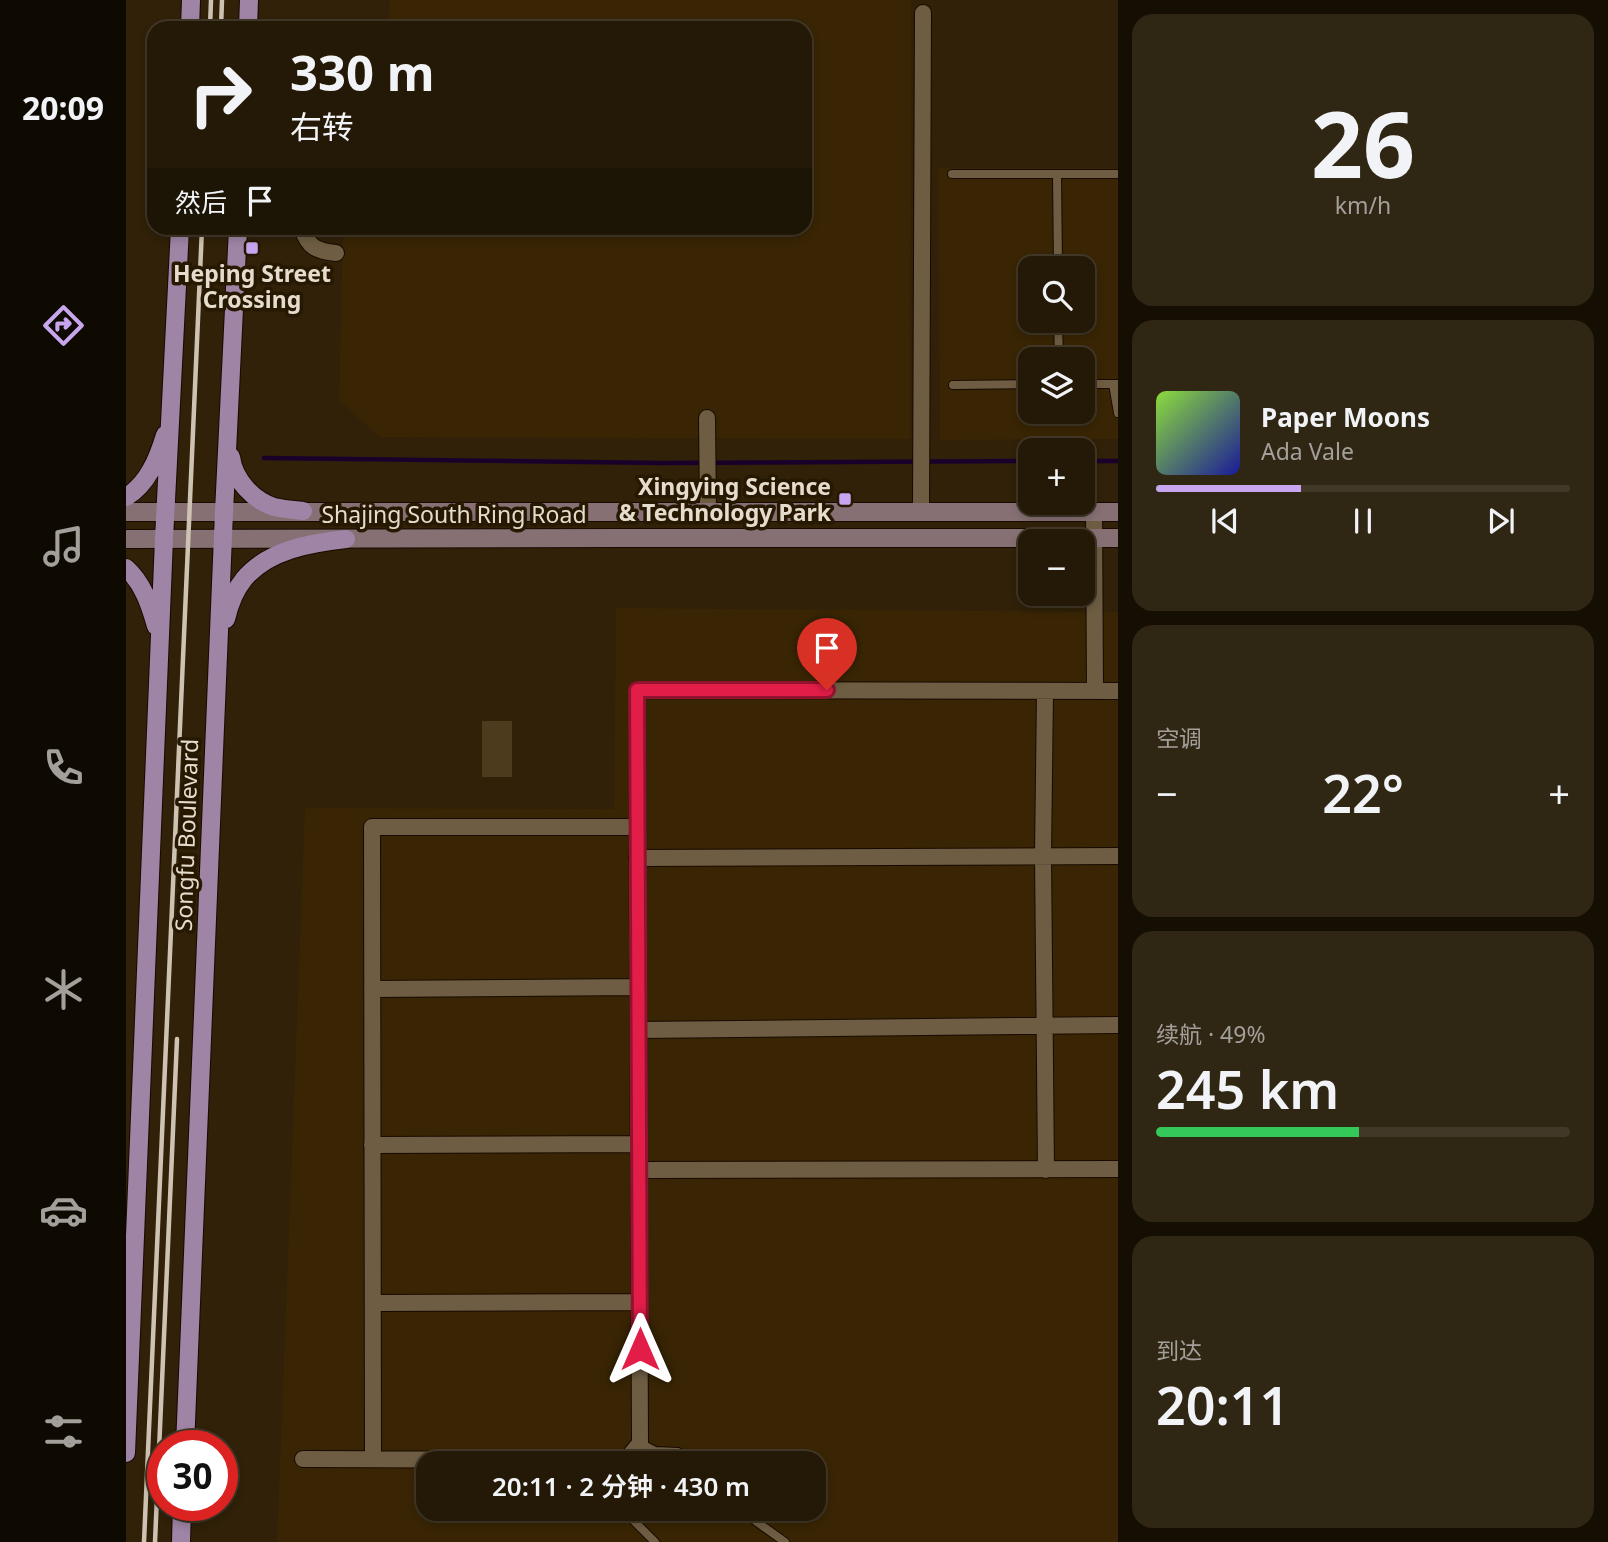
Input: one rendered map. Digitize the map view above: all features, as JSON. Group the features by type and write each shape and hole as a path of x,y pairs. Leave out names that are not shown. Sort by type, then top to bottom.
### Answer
{"main road":[{"path":"190,21 191,0"},
{"path":"248,21 249,0"},
{"name":"Songfu Boulevard","path":"126,1453 164,539 180,235"},
{"name":"Songfu Boulevard","path":"186,1430 238,235"},
{"path":"126,497 148,476 171,411"},
{"path":"228,435 232,464 238,479 254,497 274,507 303,512"},
{"name":"Shajing South Ring Road","path":"126,512 1018,512"},
{"name":"Shajing South Ring Road","path":"1095,512 1118,512"},
{"name":"Shajing South Ring Road","path":"126,539 1018,538"},
{"name":"Shajing South Ring Road","path":"1095,538 1118,538"},
{"path":"219,646 236,591 254,570 292,548 346,539"},
{"path":"126,568 135,577 145,595 160,640"},
{"path":"181,1542 182,1521"}],"street":[{"path":"921,511 923,13"},
{"path":"304,235 306,241 315,249 336,253"},
{"path":"707,418 708,511"},
{"path":"1094,606 1095,691"},
{"path":"303,1459 626,1460 640,1443 637,690 1118,691"},
{"path":"1045,691 1043,856 1046,1170"},
{"path":"373,1459 372,827 637,827"},
{"path":"637,858 1118,856"},
{"path":"372,989 638,987"},
{"path":"638,1030 1118,1025"},
{"path":"372,1145 639,1144"},
{"path":"639,1170 1118,1169"},
{"path":"373,1303 639,1302"}],"lane":[{"path":"952,174 1118,174"},
{"path":"1057,174 1058,256"},
{"path":"953,385 1018,384"},
{"path":"1095,384 1115,384 1118,413"},
{"path":"640,1443 655,1451"},
{"path":"634,1521 655,1542"},
{"path":"756,1521 785,1542"}],"shaded area":[{"path":"390,0 911,0 910,439 379,437 339,400 343,235 812,235 812,21 389,21"},
{"path":"938,168 1118,168 1118,439 940,440"},
{"path":"616,608 1118,612 1118,1542 277,1542 305,808 614,809"},
{"path":"482,721 512,721 512,777 482,777"}],"waterway":[{"path":"264,458 662,463 1018,461"},
{"path":"1095,461 1118,461"}],"railway":[{"path":"210,21 211,0"},
{"path":"221,21 222,0"},
{"path":"144,1542 202,235"},
{"path":"155,1542 177,1039"}],"place":[{"name":"Heping Street Crossing","path":"252,248"},
{"name":"Xingying Science & Technology Park","path":"845,499"}],"route":[{"path":"640,1349 637,690 827,690"}]}
